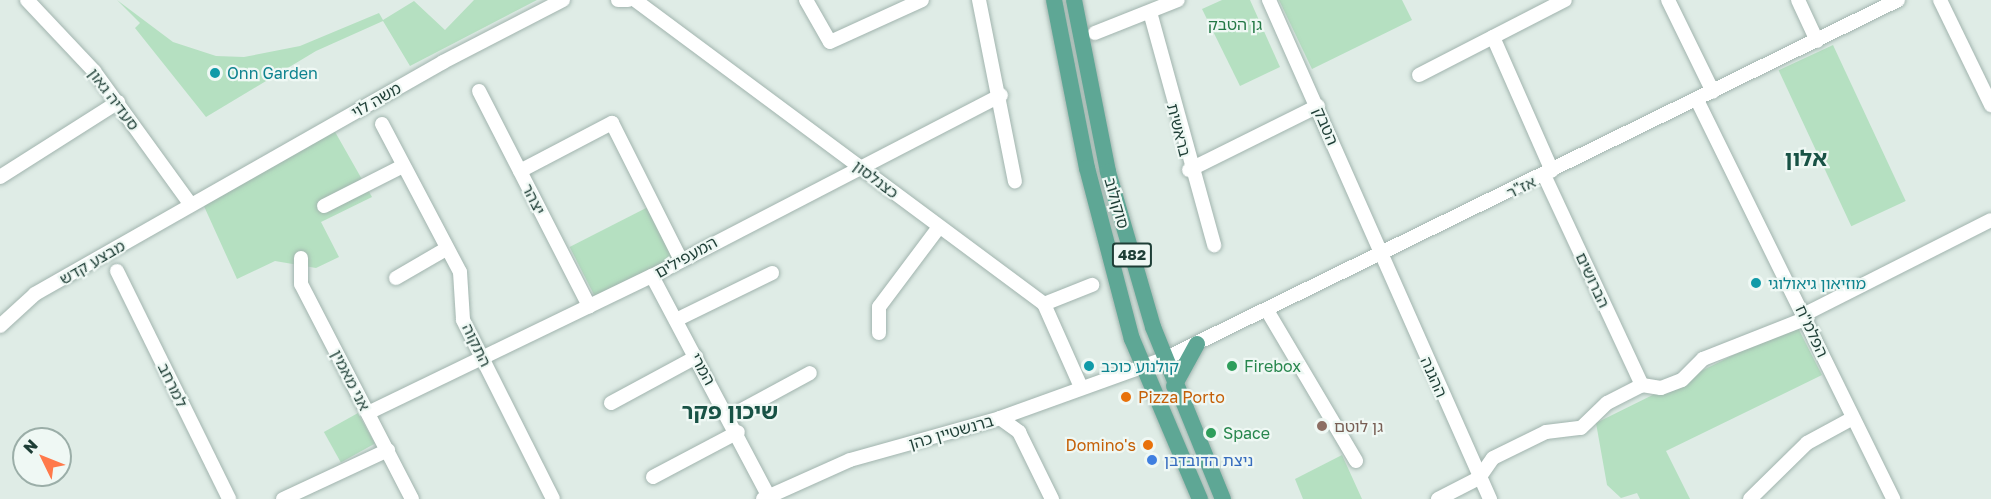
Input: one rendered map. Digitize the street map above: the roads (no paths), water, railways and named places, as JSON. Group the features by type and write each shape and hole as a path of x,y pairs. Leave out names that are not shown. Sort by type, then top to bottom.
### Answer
{"main road":[{"name":"סוקולוב","path":"1054,0 1087,168 1141,368 1200,499"},
{"name":"סוקולוב","path":"1074,0 1108,172 1164,359 1223,499"},
{"path":"1174,386 1197,344"}],"street":[{"name":"סעדיה גאון","path":"27,0 118,102 191,205"},
{"name":"משה לוי","path":"191,205 563,0"},
{"path":"618,0 628,0"},
{"name":"כצנלסון","path":"635,0 1044,304 1081,387"},
{"path":"806,0 830,42 922,0"},
{"path":"979,0 1001,95 1015,182"},
{"path":"1095,33 1178,0"},
{"name":"הטבק","path":"1269,0 1318,106 1380,254"},
{"path":"1419,75 1565,0"},
{"path":"1668,0 1713,92"},
{"path":"1798,0 1817,41"},
{"name":"אז\"ר","path":"1141,368 1268,312 1380,254 1898,0"},
{"path":"1940,0 1991,105"},
{"name":"בראשית","path":"1150,12 1190,170 1214,245"},
{"name":"הברושים","path":"1493,37 1548,173 1642,385"},
{"name":"יצהר","path":"479,91 589,306"},
{"name":"המעפילים","path":"368,413 652,276 858,165 1001,95"},
{"name":"הפלמ\"ח","path":"1697,100 1806,316 1851,419 1893,499"},
{"path":"0,177 118,102"},
{"path":"1190,170 1318,106"},
{"path":"520,171 612,123 681,260"},
{"name":"התקוה","path":"382,124 464,286 463,320 553,499"},
{"path":"324,206 403,166"},
{"name":"מבצע קדש","path":"0,326 35,294 191,205"},
{"path":"1438,499 1479,478 1493,458 1546,432 1581,428 1606,403 1642,385 1661,388 1682,380 1703,358 1806,316 1991,220"},
{"path":"879,333 879,307 939,227"},
{"path":"396,278 446,249"},
{"name":"ההגנה","path":"1380,254 1490,499"},
{"name":"אני מאמין","path":"301,258 301,284 412,499"},
{"name":"למרחב","path":"117,271 230,499"},
{"path":"676,320 772,273"},
{"name":"המרי","path":"652,276 738,432 767,498"},
{"path":"1044,304 1092,285"},
{"path":"1268,312 1356,461"},
{"path":"611,403 696,357"},
{"name":"ברנשטיין כהן","path":"767,498 850,460 1000,418 1081,387 1141,368"},
{"path":"729,417 810,373"},
{"path":"1000,418 1019,432 1052,499"},
{"path":"1750,499 1807,443 1851,419"},
{"path":"652,477 738,432"},
{"path":"283,499 388,450"}],"place":[{"name":"Onn Garden","path":"215,73"},
{"name":"מוזיאון גיאולוגי","path":"1756,283"},
{"name":"קולנוע כוכב","path":"1089,366"},
{"name":"Firebox","path":"1232,366"},
{"name":"Pizza Porto","path":"1126,397"},
{"name":"גן לוטם","path":"1322,426"},
{"name":"Space","path":"1211,433"},
{"name":"Domino's","path":"1148,445"},
{"name":"ניצת הדובדבן","path":"1152,460"}],"district":[{"name":"אלון","path":"1806,158"},
{"name":"שיכון פקר","path":"730,411"}],"park label":[{"name":"גן הטבק","path":"1235,24"}]}
